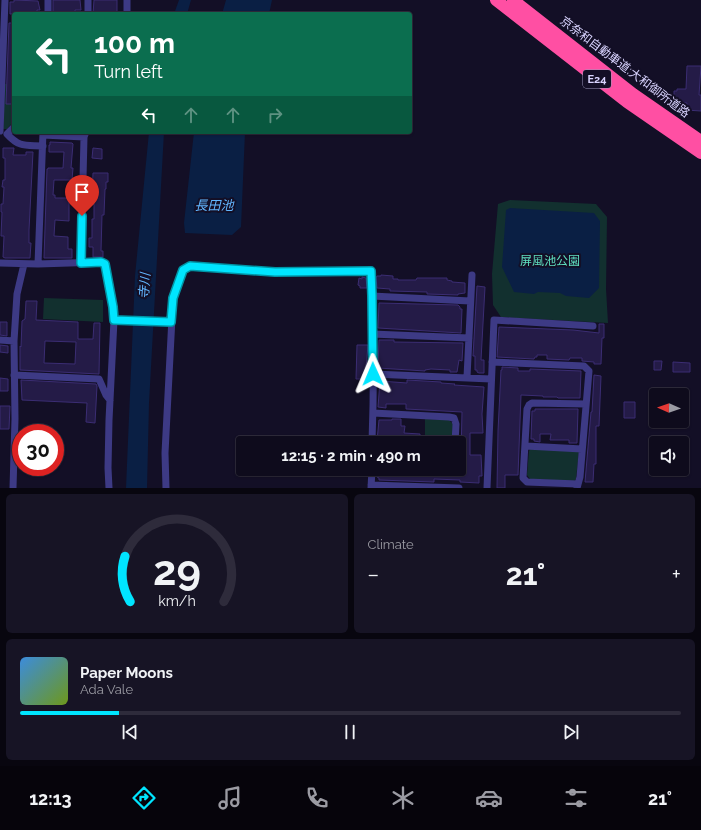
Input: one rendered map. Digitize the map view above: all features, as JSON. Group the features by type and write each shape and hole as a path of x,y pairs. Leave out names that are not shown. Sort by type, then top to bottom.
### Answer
{"highway":[{"name":"京奈和自動車道;大和御所道路","path":"496,0 627,102 701,153"},
{"name":"京奈和自動車道;大和御所道路","path":"513,0 633,94 701,141"}],"street":[{"path":"2,133 5,0"},
{"path":"48,0 48,12"},
{"path":"88,0 88,12"},
{"path":"126,12 127,0"},
{"path":"2,133 12,128"},
{"path":"2,133 21,145 43,146"},
{"path":"38,264 43,134 85,134 81,263"},
{"path":"0,263 38,264 101,262 105,264 116,320 110,400 108,468 109,488"},
{"path":"13,488 15,419 14,341 17,294 24,264"},
{"path":"166,488 165,453 168,322 173,298 183,270 190,266 275,272 371,271 373,374 372,436"},
{"path":"467,377 472,275"},
{"path":"372,296 470,301"},
{"path":"116,320 168,322"},
{"path":"487,488 494,320 593,326"},
{"path":"372,334 469,338"},
{"path":"0,340 14,341"},
{"path":"492,362 584,366 589,371 586,404 582,448 578,486 527,482 523,478 527,409 529,405 532,403 586,404"},
{"path":"373,374 492,379"},
{"path":"14,375 99,379 106,395 110,400"},
{"path":"373,413 454,418 456,424 455,436"},
{"path":"526,446 582,448"},
{"path":"372,476 371,486 459,488"}],"green space":[{"path":"5,84 12,84 12,123 7,129 3,129"},
{"name":"屏風池公園","path":"510,200 596,204 607,217 606,289 608,323 501,317 493,305 492,274 498,204"},
{"path":"44,298 103,300 103,322 43,319"},
{"path":"425,419 449,420 453,424 452,436 425,436"},
{"path":"531,448 579,451 576,479 574,481 530,479 527,475 529,451"}],"water":[{"path":"179,0 191,0 188,12 175,12"},
{"path":"226,0 272,0 269,12 223,12"},
{"name":"寺川","path":"149,134 164,134 149,403 147,488 126,488 135,276"},
{"name":"長田池","path":"194,134 245,134 241,227 232,235 185,233 184,223"},
{"path":"510,208 594,213 600,221 599,288 589,298 566,296 560,293 538,292 534,294 514,292 502,267 506,210"}],"building":[{"path":"14,0 38,1 40,10 37,10 37,12 12,12 12,14 10,14 10,2 14,2"},
{"path":"53,0 80,0 81,10 75,10 75,12 53,12"},
{"path":"94,0 117,0 117,12 93,12"},
{"path":"9,23 12,23 12,104 6,104"},
{"path":"687,66 701,66 699,95 701,95 701,111 686,110 687,103 677,102 677,98 674,98 674,91 677,91 677,89 686,89"},
{"path":"50,142 73,144 71,168 73,168 72,180 54,180 53,195 55,195 55,198 69,198 69,221 55,220 54,236 68,237 68,249 72,249 72,258 44,258 47,169 63,168 64,152 49,152"},
{"path":"3,148 14,148 13,155 26,155 26,152 33,152 29,230 29,243 31,243 30,258 3,257 4,236 1,236 1,204 3,204 4,187 2,187 3,180 5,180 5,158 3,158"},
{"path":"93,148 102,149 102,159 92,158"},
{"path":"93,173 108,173 108,182 106,182 105,189 104,215 102,215 101,251 103,251 103,257 93,257 93,247 89,247 89,238 92,238 92,219 94,219 94,204 90,204 90,197 92,196"},
{"path":"377,276 393,276 393,279 398,280 416,280 417,278 447,278 447,280 452,282 465,283 465,293 458,295 390,291 390,289 377,288 376,278"},
{"path":"362,277 366,278 367,288 360,288 358,285 359,278 362,279"},
{"path":"477,286 485,287 481,360 484,360 484,373 479,373 475,370 475,356 473,356"},
{"path":"26,301 37,301 36,320 78,322 78,339 93,339 94,323 100,323 99,374 20,370 22,321 25,319","holes":["45,341 76,342 75,364 44,363"]},
{"path":"379,303 458,305 460,309 462,309 461,333 378,328"},
{"path":"0,322 7,322 7,336 0,335"},
{"path":"599,324 604,324 601,364 582,361 582,358 570,358 569,360 547,359 547,355 537,355 534,359 497,357 499,327 573,330 599,333"},
{"path":"379,340 394,340 394,342 463,343 462,361 459,360 457,372 431,369 425,371 378,368"},
{"path":"0,345 8,346 8,353 0,352"},
{"path":"357,345 368,345 365,379 356,379"},
{"path":"654,361 662,361 661,370 654,370"},
{"path":"673,362 690,363 690,372 673,372"},
{"path":"502,367 518,368 518,371 530,371 530,369 581,371 580,398 521,395 518,475 505,475 505,488 497,488 498,431"},
{"path":"594,375 601,376 599,426 596,426 596,464 594,464 593,482 585,482 592,412"},
{"path":"0,378 8,379 8,391 0,391"},
{"path":"21,380 96,384 95,423 86,422 87,403 22,400"},
{"path":"407,380 484,387 482,414 483,433 470,433 470,455 481,455 482,476 479,476 479,483 460,482 460,480 434,479 434,482 379,480 377,476 466,476 466,436 461,436 462,412 406,409 406,404 386,404 386,408 378,407 380,381 407,383"},
{"path":"624,402 635,402 635,418 624,418"},
{"path":"0,406 10,406 9,429 0,429"},
{"path":"535,409 578,409 577,443 569,443 569,440 550,440 551,434 540,434 540,442 531,439 532,411 535,411"},
{"path":"401,419 401,426 405,426 404,433 420,434 420,436 377,436 379,420"}],"route":[{"path":"82,216 81,263 101,262 105,264 114,320 171,322 173,298 183,270 190,266 275,272 371,271 373,374"}]}
